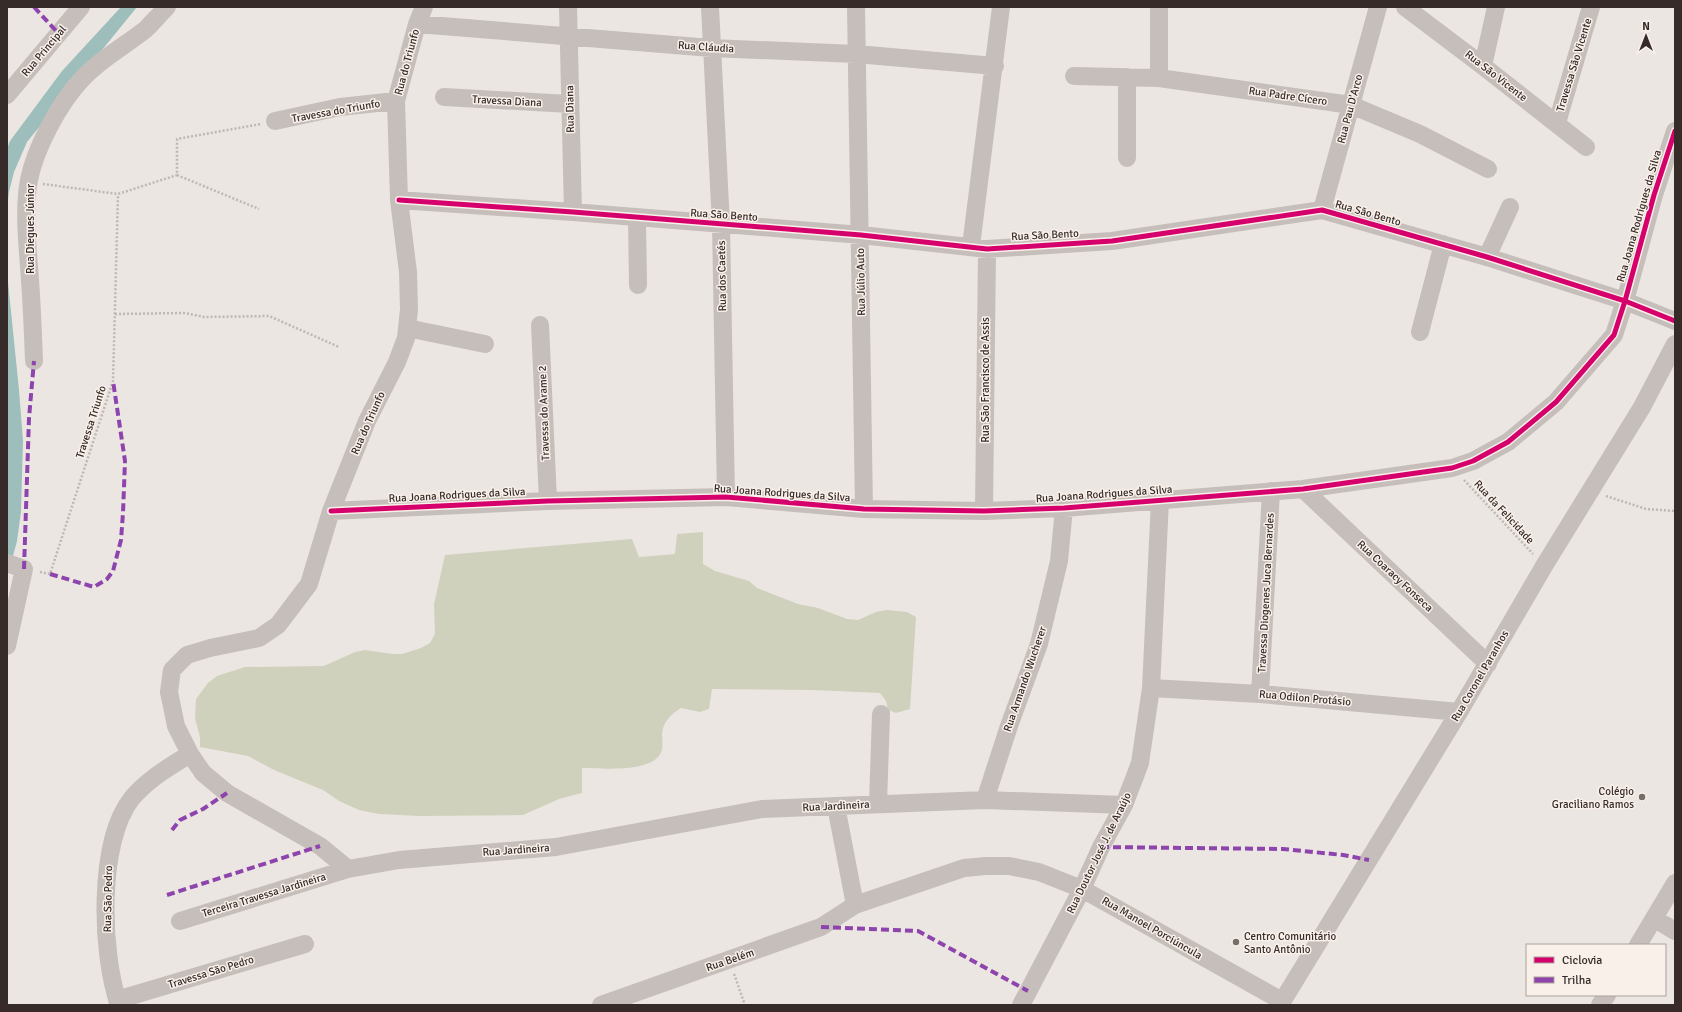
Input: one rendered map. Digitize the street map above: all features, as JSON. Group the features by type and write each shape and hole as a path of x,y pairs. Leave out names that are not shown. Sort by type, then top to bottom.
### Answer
{"street":[{"name":"Rua Principal","path":"7,95 82,7"},
{"name":"Rua Diegues Júnior","path":"34,361 33,309 28,245 29,182 34,160 63,102 82,79 112,53 146,28 167,7"},
{"name":"Rua do Triunfo","path":"190,754 176,726 169,692 172,670 187,655 210,648 259,638 278,625 309,584 331,510 367,421 397,362 406,338 409,309 408,272 399,200 396,101 417,24 424,7"},
{"name":"Rua Diana","path":"568,7 573,212"},
{"name":"Rua dos Caetés","path":"710,7 721,224 726,497"},
{"name":"Rua Júlio Auto","path":"856,7 861,235 864,509"},
{"name":"Rua São Francisco de Assis","path":"984,511 979,248 1001,7"},
{"path":"1159,7 1159,78"},
{"name":"Rua Pau D'Arco","path":"1322,210 1378,7"},
{"name":"Rua São Vicente","path":"1405,7 1557,123 1586,147"},
{"path":"1483,66 1496,7"},
{"name":"Travessa São Vicente","path":"1557,123 1592,7"},
{"name":"Rua Cláudia","path":"417,24 711,48 856,54 995,66"},
{"name":"Rua Padre Cícero","path":"1074,76 1159,78 1352,105 1420,134 1488,169"},
{"path":"1127,77 1127,158"},
{"name":"Travessa Diana","path":"444,97 570,104"},
{"name":"Travessa do Triunfo","path":"275,121 340,107 396,101"},
{"name":"Rua Joana Rodrigues da Silva","path":"331,510 548,501 726,497 864,509 984,511 1064,508 1303,489 1452,468 1473,461 1508,442 1556,402 1614,335 1625,301 1654,195 1675,131"},
{"name":"Rua São Bento","path":"399,200 861,235 979,248 1112,241 1322,210 1487,257 1625,301 1675,321"},
{"path":"1487,257 1510,207"},
{"path":"637,218 638,285"},
{"path":"1420,332 1444,244"},
{"name":"Travessa do Arame 2","path":"540,325 548,501"},
{"path":"407,328 485,344"},
{"name":"Rua Coronel Paranhos","path":"1281,1003 1488,664 1544,566 1642,408 1675,344"},
{"name":"Rua Coaracy Fonseca","path":"1303,489 1488,664"},
{"name":"Travessa Diogenes Juca Bernardes","path":"1260,694 1271,491"},
{"name":"Rua Doutor José J. de Araújo","path":"1021,1005 1082,889 1101,847 1124,805 1140,763 1151,688 1160,500"},
{"name":"Rua Armando Wucherer","path":"985,800 1009,726 1039,644 1059,562 1064,508"},
{"path":"7,646 15,566"},
{"name":"Rua Odilon Protásio","path":"1151,688 1260,694 1459,712"},
{"name":"Rua Jardineira","path":"878,804 881,714"},
{"path":"190,754 203,774 214,784 227,793 320,846 348,869"},
{"name":"Rua São Pedro","path":"118,1002 108,952 106,910 108,864 114,836 131,800 143,786 190,754"},
{"name":"Rua Jardineira","path":"348,869 399,860 556,847 762,809 985,800 1124,805"},
{"path":"836,806 855,905"},
{"name":"Rua Manoel Porciúncula","path":"855,905 964,868 1009,866 1039,872 1082,889 1281,1003"},
{"name":"Terceira Travessa Jardineira","path":"180,921 348,869"},
{"path":"1639,944 1655,919 1675,882"},
{"name":"Rua Belém","path":"601,1005 821,927 855,905"},
{"path":"1655,919 1675,931"},
{"name":"Travessa São Pedro","path":"118,1002 305,944"},
{"path":"1600,1005 1606,996"}],"path":[{"path":"177,175 177,139 275,121"},
{"path":"29,182 118,194 177,175 259,209"},
{"path":"115,314 185,313 204,317 269,316 339,346"},
{"path":"1591,491 1646,509 1675,511"},
{"path":"729,960 744,1005"}],"green space":[{"path":"703,532 703,564 715,571 749,581 757,588 798,604 818,608 847,619 858,620 876,612 887,610 907,612 916,617 910,709 896,713 888,710 886,701 880,693 812,690 712,689 709,709 700,712 681,708 668,719 662,734 662,750 657,758 649,763 627,768 582,768 582,793 559,799 523,815 420,816 379,814 359,810 339,801 323,790 274,770 248,756 200,747 200,737 195,718 196,699 208,683 217,676 245,667 324,666 355,652 365,650 402,654 421,648 430,643 435,634 434,604 445,555 632,539 639,557 675,554 677,534"}],"water":[{"path":"121,7 137,7 27,142 14,172 7,208 7,149 10,141 62,71"},
{"path":"7,272 23,441 21,512 17,541 7,578"}],"marked path":[{"path":"34,7 58,33"},
{"path":"24,569 29,418 34,361"},
{"path":"50,574 94,587 107,579 113,571 121,540 125,461 113,381"},
{"path":"172,830 180,820 203,809 227,793"},
{"path":"167,895 320,846"},
{"path":"1101,847 1283,849 1343,855 1369,860"},
{"path":"821,927 918,931 1028,991"}],"cycle path":[{"path":"331,511 548,501 726,497 864,509 984,511 1064,508 1303,489 1452,468 1473,461 1508,442 1556,402 1614,335 1625,301 1654,195 1675,131"},
{"path":"399,200 861,235 987,249 1112,241 1322,210 1487,257 1625,301 1675,321"}],"place":[{"name":"Colégio Graciliano Ramos","path":"1642,797"},
{"name":"Centro Comunitário Santo Antônio","path":"1236,942"}]}
